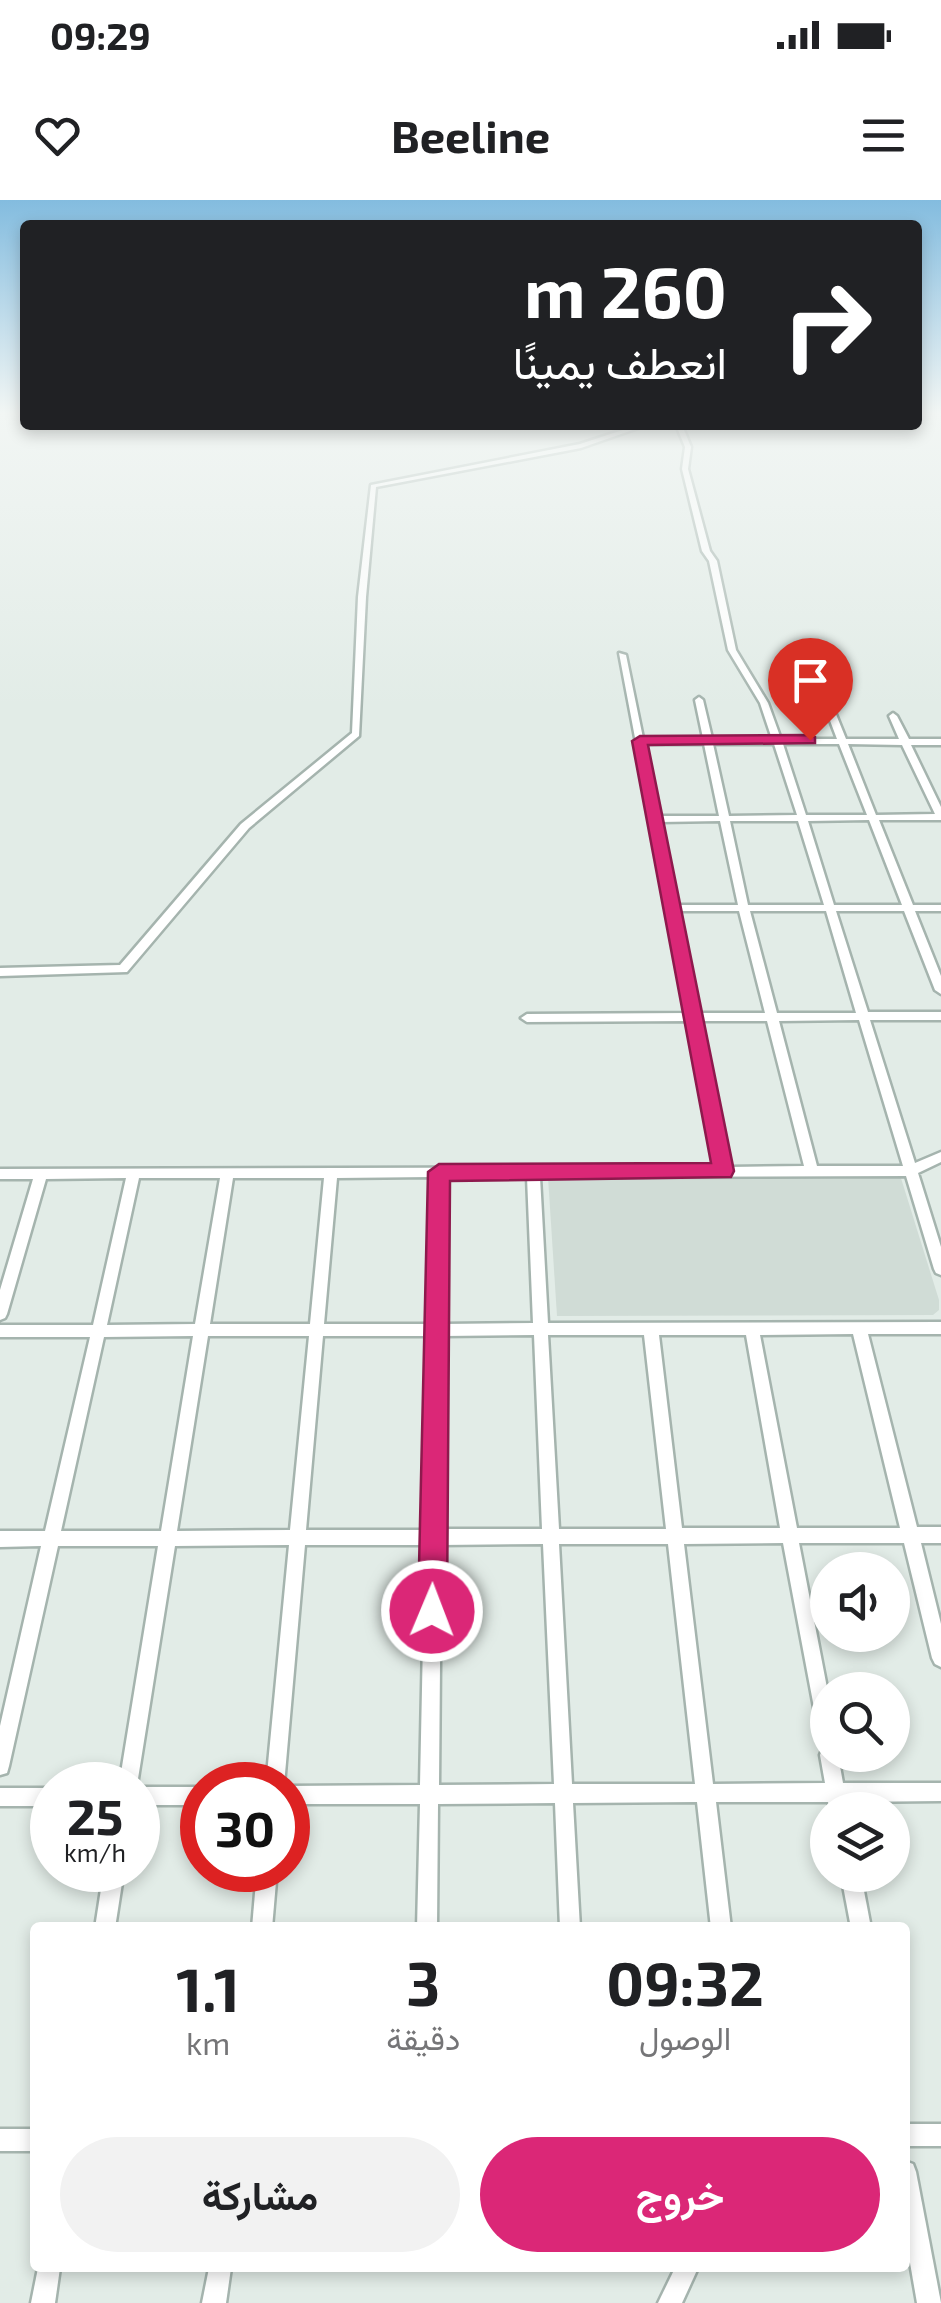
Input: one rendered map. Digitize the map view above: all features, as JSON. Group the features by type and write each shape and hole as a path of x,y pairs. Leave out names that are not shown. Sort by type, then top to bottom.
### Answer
{"street":[{"path":"0,972 123,968 245,826 356,734 362,596 371,510"},
{"path":"696,510 706,550 713,560 732,650 764,703 777,740 941,1269"},
{"path":"622,655 724,1171"},
{"path":"699,700 744,909 812,1171"},
{"path":"827,702 941,990"},
{"path":"656,819 941,817 894,716"},
{"path":"640,741 941,742"},
{"path":"673,908 941,908"},
{"path":"527,1018 941,1016"},
{"path":"0,1174 910,1171 941,1156"},
{"path":"428,1922 439,1172"},
{"path":"533,1172 570,1922"},
{"path":"0,1766 134,1173"},
{"path":"132,1762 227,1173"},
{"path":"277,1762 331,1173"},
{"path":"0,1314 41,1174"},
{"path":"752,1328 815,1672"},
{"path":"859,1328 941,1658"},
{"path":"0,1332 941,1328"},
{"path":"651,1329 720,1922"},
{"path":"0,1539 941,1535"},
{"path":"910,1795 941,1792"},
{"path":"310,1795 705,1793 810,1799"},
{"path":"0,1797 30,1796"},
{"path":"105,1922 110,1892"},
{"path":"263,1922 265,1892"},
{"path":"854,1892 860,1922"},
{"path":"910,2135 941,2135"},
{"path":"0,2140 30,2140"},
{"path":"910,2199 929,2303"},
{"path":"44,2303 48,2272"},
{"path":"214,2303 219,2272"},
{"path":"670,2303 685,2272"}],"shaded area":[{"path":"900,1175 939,1300 939,1310 933,1315 557,1316 548,1177"}],"route":[{"path":"432,1611 439,1172 724,1171 640,741 810,740"}]}
